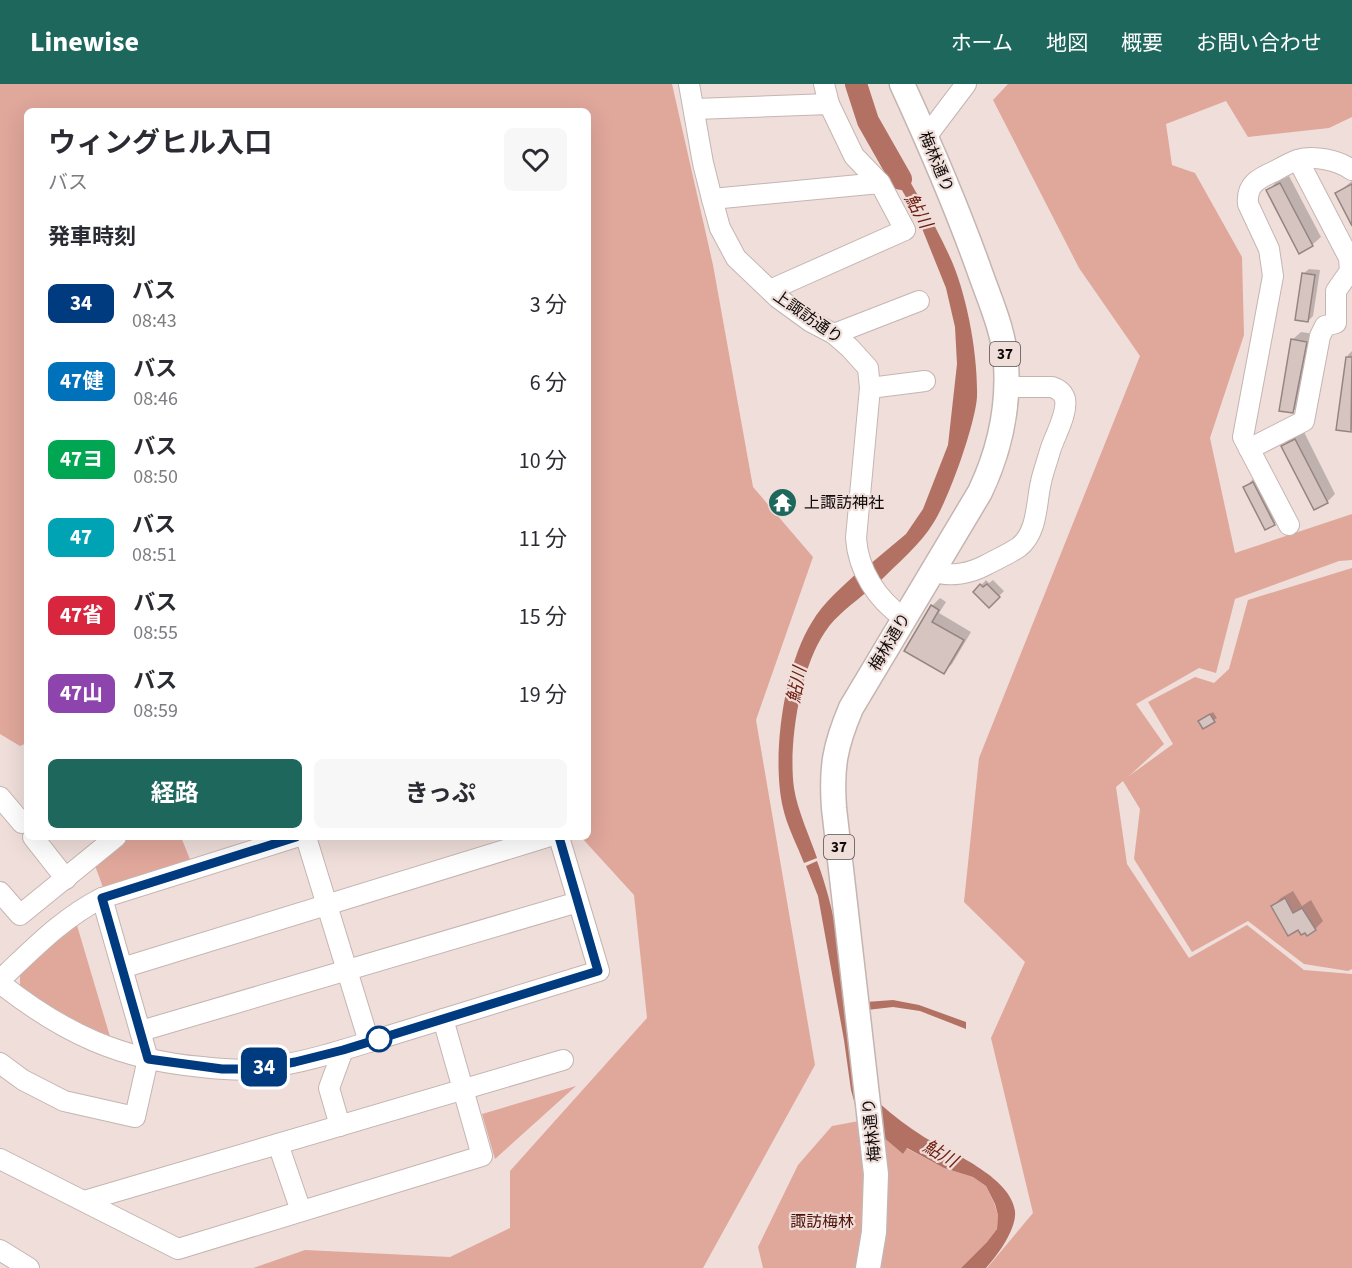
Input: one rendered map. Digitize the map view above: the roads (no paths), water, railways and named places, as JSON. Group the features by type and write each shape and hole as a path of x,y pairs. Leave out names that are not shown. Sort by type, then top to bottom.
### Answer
{"main road":[{"name":"梅林通り","path":"868,1268 874,1232 876,1174 834,808 832,785 834,759 838,738 851,708 967,516 993,466 1005,412 1006,387 1006,362 999,324 968,238 902,84"}],"street":[{"name":"上諏訪通り","path":"689,84 712,200 720,228 736,258 770,290 803,316 834,334 868,368 870,387 856,538 857,552 861,565 876,591 890,609 904,618"},
{"path":"770,290 905,230 880,183 854,156 843,138 829,104 824,84"},
{"path":"926,137 966,84"},
{"path":"694,109 829,104"},
{"path":"1289,525 1243,437 1273,276 1269,249 1248,204 1247,196 1249,189 1259,178 1298,160 1323,159 1346,165 1352,170"},
{"path":"1249,449 1304,422 1320,336 1325,326 1336,324 1336,291 1351,271 1348,258 1298,160"},
{"path":"712,200 880,183"},
{"path":"834,334 919,301"},
{"path":"870,387 925,381"},
{"path":"933,571 955,574 979,569 1020,546 1028,536 1035,519 1040,483 1052,444 1057,438 1065,404 1064,396 1059,389 1052,387 1006,387"},
{"path":"0,797 24,824"},
{"path":"37,840 66,879"},
{"path":"0,892 20,915 112,840"},
{"path":"286,840 102,898 86,906 59,926 0,981 53,1021 84,1038 112,1050 148,1059 212,1068 256,1069 343,1050 598,971 560,840"},
{"path":"307,840 369,1042"},
{"path":"122,968 538,840"},
{"path":"0,1064 23,1080 64,1101 135,1117 148,1059 102,898"},
{"path":"141,1031 578,902"},
{"path":"0,1158 178,1249 482,1156 443,1019"},
{"path":"340,1126 329,1088 343,1050"},
{"path":"84,1201 563,1060"},
{"path":"278,1144 301,1211"},
{"path":"0,1250 29,1268"}],"water":[{"path":"851,84 862,84 873,117 886,140 877,151 863,127"},
{"path":"891,147 949,255 961,287 976,362 977,397 966,443 940,511 922,538 879,582 869,565 906,534 923,509 948,445 957,364 955,327 946,288 917,216 882,156"},
{"path":"858,572 869,590 840,615 825,632 809,666 798,707 793,751 794,788 817,858 804,863 783,808 779,764 782,712 794,662 812,622 827,602"},
{"path":"817,861 827,890 840,951 856,1108 818,896 806,866"},
{"path":"893,1000 919,1005 966,1022 966,1029 920,1011 893,1007 867,1010 866,1002"},
{"path":"879,1103 924,1137 978,1167 1003,1187 1011,1199 1015,1211 1013,1226 1001,1249 986,1268 961,1268 997,1229 998,1215 986,1186 973,1177 944,1168 907,1148 903,1154 883,1137"}],"waterway":[{"name":"鮎川","path":"856,84 868,121 901,179"}],"place":[{"name":"上諏訪神社","path":"783,503"}],"park label":[{"name":"諏訪梅林","path":"822,1222"}]}
